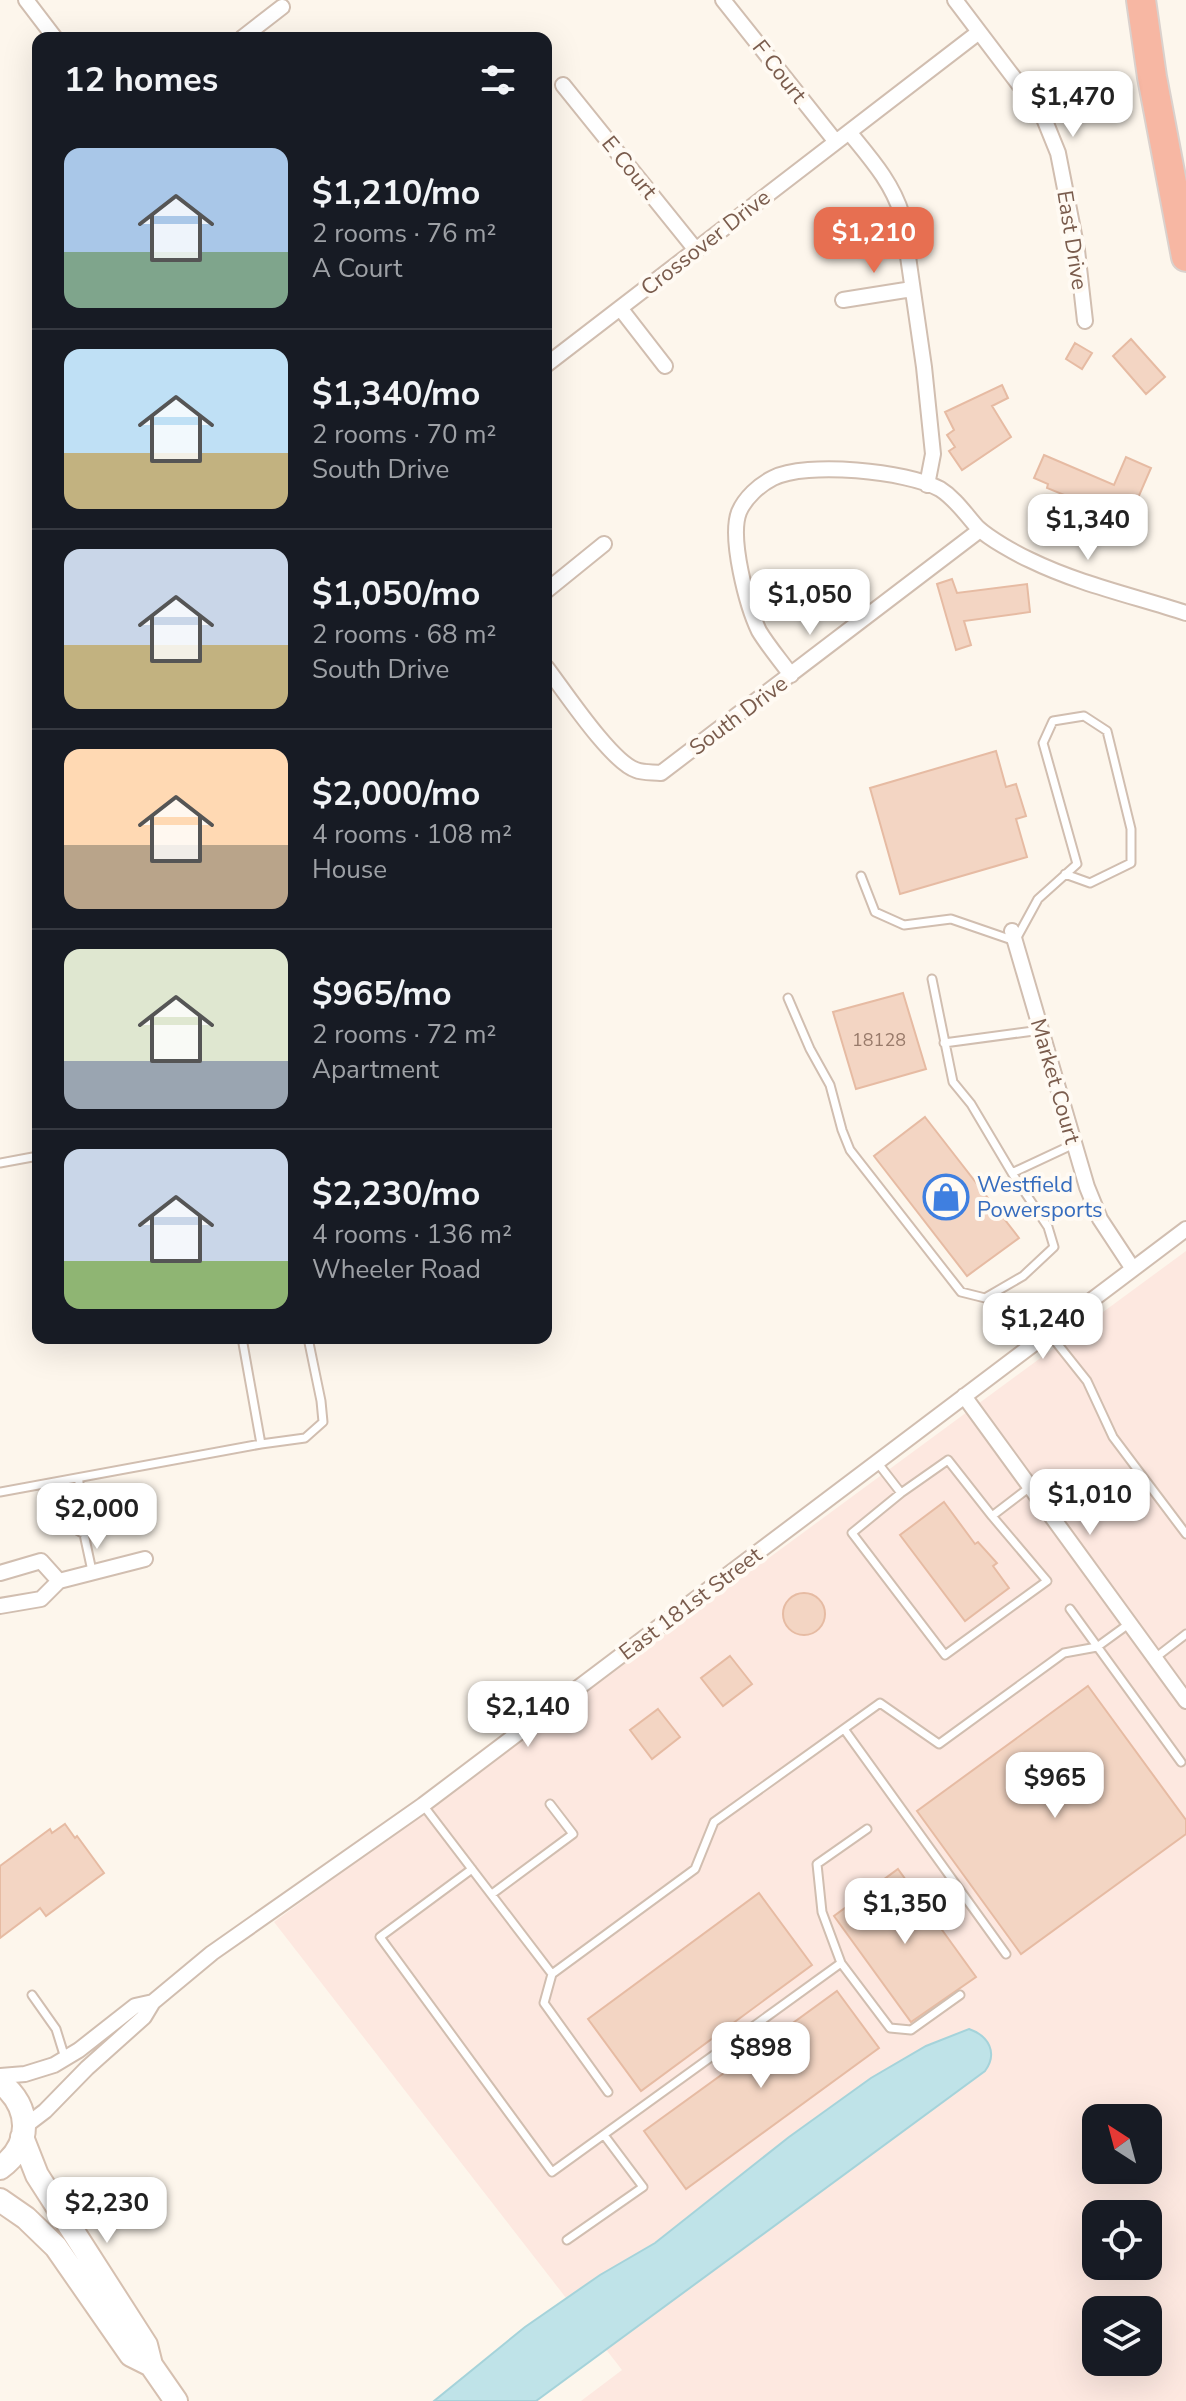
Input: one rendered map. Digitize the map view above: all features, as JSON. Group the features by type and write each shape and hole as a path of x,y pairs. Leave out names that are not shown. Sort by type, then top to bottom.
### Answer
{"highway":[{"path":"1141,0 1152,77 1186,257"}],"street":[{"name":"F Court","path":"723,0 836,142"},
{"name":"East Drive","path":"955,0 1043,116 1058,153 1077,250 1085,321"},
{"path":"28,1 51,32"},
{"path":"250,32 282,7"},
{"name":"Crossover Drive","path":"552,360 979,32"},
{"name":"E Court","path":"563,85 696,250"},
{"path":"849,132 886,178 897,199 911,263 924,367 933,454 927,485"},
{"path":"843,300 912,289"},
{"path":"620,308 665,366"},
{"path":"791,675 755,622 739,564 736,523 744,502 773,477 812,468 879,472 940,490 960,506 980,530 1029,559 1063,574 1186,613"},
{"name":"South Drive","path":"552,675 624,763 635,770 661,773 980,530"},
{"path":"552,586 604,544"},
{"name":"Market Court","path":"1013,936 1087,1187 1100,1219 1133,1269"},
{"name":"East 181st Street","path":"23,2132 144,2017 153,2002 212,1953 423,1805 1186,1229"},
{"path":"964,1396 1186,1701"},
{"path":"0,1606 41,1599 59,1581 145,1559"},
{"path":"0,1573 41,1561 59,1581"},
{"name":"East 181st Street","path":"0,2079 54,2065 79,2050 135,2006 153,2002"},
{"path":"0,2079 18,2101 23,2132 37,2175 146,2345 151,2365 176,2401"},
{"path":"0,2168 11,2159 23,2132"},
{"path":"0,2200 26,2218 56,2247 131,2355 151,2365"}],"lane":[{"path":"861,876 875,912 904,925 951,919 1013,936 1038,899 1065,874 1077,864 1043,743 1053,721 1084,716 1107,731 1131,829 1131,863 1090,883 1065,874"},
{"path":"788,998 830,1085 850,1150 961,1292 985,1298 1023,1276 1054,1247 1048,1227 971,1104 953,1082 932,979"},
{"path":"944,1043 1041,1030"},
{"path":"1012,1173 1074,1144"},
{"path":"0,1163 32,1157"},
{"path":"1048,1332 1087,1381 1113,1437 1186,1534"},
{"path":"243,1344 261,1444"},
{"path":"0,1492 78,1481 305,1438 323,1422 309,1344"},
{"path":"948,1460 1047,1581 945,1655 852,1533 901,1493 948,1460"},
{"path":"877,1462 901,1493"},
{"path":"78,1481 93,1493 100,1523 84,1534"},
{"path":"78,1481 65,1499 70,1526 84,1534 92,1571"},
{"path":"992,1516 1030,1487"},
{"path":"1070,1609 1181,1762"},
{"path":"608,2092 544,2003 552,1974 695,1869 714,1822 880,1703 939,1744 1064,1653 1097,1647 1130,1623"},
{"path":"1155,1658 1186,1634"},
{"path":"844,1729 1006,1954"},
{"path":"492,1894 573,1834 550,1804"},
{"path":"423,1805 552,1974"},
{"path":"867,1829 817,1864 822,1912 841,1963 890,2028 911,2030 960,1995"},
{"path":"472,1869 380,1937 552,2172 841,1963"},
{"path":"32,1995 56,2029 65,2058"},
{"path":"567,2240 643,2187 604,2135"}],"shaded area":[{"path":"1186,1251 1186,2401 581,2401 622,2370 274,1922"}],"water":[{"path":"969,2029 982,2036 989,2046 991,2058 985,2071 536,2401 434,2401 525,2327 600,2275 655,2243 789,2137 871,2078 926,2046"}],"building":[{"path":"1131,339 1165,377 1146,394 1113,356"},
{"path":"1075,343 1092,353 1082,369 1066,359"},
{"path":"1002,385 1008,398 992,406 1011,437 962,470 949,451 955,447 947,435 954,430 945,412"},
{"path":"1044,455 1114,485 1126,457 1151,468 1128,521 1047,488 1048,484 1034,478"},
{"path":"952,579 957,593 1027,584 1030,612 964,621 971,645 956,650 937,584"},
{"path":"996,751 1006,787 1016,784 1026,816 1016,819 1027,857 900,894 870,788"},
{"path":"903,993 926,1069 856,1089 833,1012"},
{"name":"Westfield Powersports","path":"925,1117 1019,1238 967,1276 874,1156"},
{"path":"944,1502 975,1544 978,1542 997,1563 993,1566 1009,1588 965,1621 900,1535"},
{"path":"804,1593 819,1599 825,1614 819,1629 804,1635 789,1629 783,1614 789,1599"},
{"path":"730,1656 752,1684 723,1706 701,1678"},
{"path":"1088,1686 1186,1820 1186,1834 1021,1954 917,1811"},
{"path":"658,1709 680,1737 652,1759 630,1730"},
{"path":"65,1824 104,1873 46,1916 40,1908 0,1938 0,1866 50,1829 52,1833"},
{"path":"898,1869 976,1977 911,2022 834,1916"},
{"path":"759,1893 812,1965 641,2091 588,2019"},
{"path":"837,1991 879,2048 686,2189 644,2131"}],"place":[{"name":"Westfield Powersports","path":"946,1197"}]}
